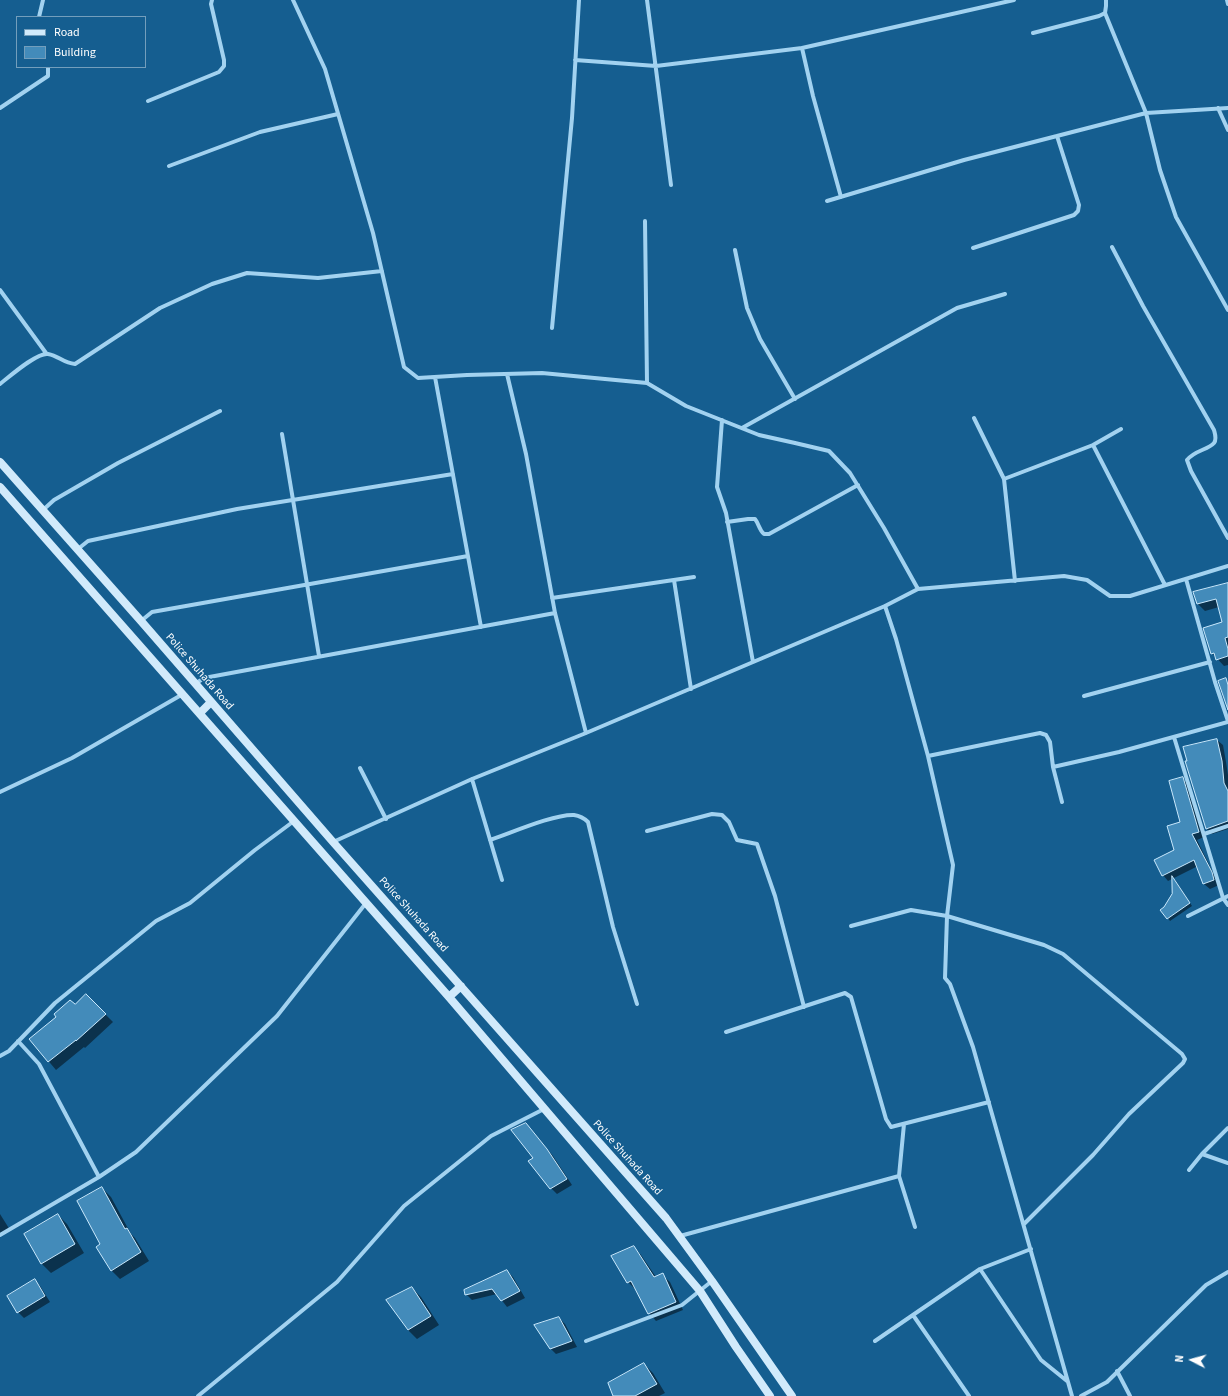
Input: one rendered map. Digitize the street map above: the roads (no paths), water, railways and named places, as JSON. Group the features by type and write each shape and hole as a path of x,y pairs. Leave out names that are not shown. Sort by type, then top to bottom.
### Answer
{"main road":[{"name":"Police Shuhada Road","path":"0,462 666,1218 792,1396"},
{"path":"0,487 184,694 449,998 700,1291 770,1396"},
{"path":"200,713 211,702"},
{"path":"449,998 461,986"}],"street":[{"path":"40,16 43,0"},
{"path":"148,101 218,72 224,66 211,4 212,0"},
{"path":"293,0 325,69 373,233 404,367 418,378 542,373 647,383 686,406 759,435 829,451 850,473 858,485 918,589"},
{"path":"552,328 572,118 579,0"},
{"path":"647,0 671,185"},
{"path":"575,60 656,66 802,48 1014,0"},
{"path":"1033,33 1098,16 1104,12 1106,0"},
{"path":"1227,0 1228,4"},
{"path":"1104,12 1146,113 1160,170 1176,217 1228,310"},
{"path":"802,48 813,96 841,197"},
{"path":"0,108 48,76 48,68"},
{"path":"1218,108 1228,130"},
{"path":"827,201 964,160 1146,113 1228,108"},
{"path":"169,166 260,132 338,114"},
{"path":"973,248 1074,215 1078,211 1079,205 1058,136"},
{"path":"645,221 647,383"},
{"path":"1112,247 1143,306 1214,430 1216,438 1214,443 1191,455 1187,460 1191,471 1228,538"},
{"path":"735,250 747,308 760,339 795,399"},
{"path":"0,290 46,353 66,363 75,364 160,308 212,284 247,273 318,278 382,271"},
{"path":"742,428 957,308 1005,294"},
{"path":"0,384 37,356 46,353"},
{"path":"507,374 526,454 555,613 586,733"},
{"path":"435,377 481,627"},
{"path":"43,510 54,500 118,463 220,411"},
{"path":"974,418 1004,479 1015,581"},
{"path":"722,420 717,487 726,513 753,662"},
{"path":"1004,479 1093,445 1121,429"},
{"path":"282,434 319,656"},
{"path":"1093,445 1165,585"},
{"path":"78,549 88,541 237,509 454,474"},
{"path":"727,522 755,519 759,524 760,530 764,534 769,534 858,485"},
{"path":"141,621 152,612 468,556"},
{"path":"334,842 472,779 586,733 885,606 918,589 1064,576 1087,580 1110,596 1130,596 1228,566"},
{"path":"552,598 694,577"},
{"path":"1053,767 1118,752 1228,722 1215,682 1186,579"},
{"path":"674,580 691,688"},
{"path":"885,606 896,639 928,756 953,865 947,916 945,978 950,984 973,1047 1072,1396"},
{"path":"195,684 204,678 555,613"},
{"path":"1084,696 1210,662"},
{"path":"0,792 72,758 184,694"},
{"path":"928,756 1040,733 1046,735 1050,742 1053,767 1062,802"},
{"path":"1174,737 1223,898 1228,905"},
{"path":"360,768 386,819"},
{"path":"472,779 502,880"},
{"path":"647,831 712,814 722,814 729,822 737,840 757,844 775,896 804,1006"},
{"path":"490,840 554,818 574,815 583,817 588,822 613,927 636,1004"},
{"path":"0,1056 9,1051 56,1003 156,922 190,903 255,850 294,821"},
{"path":"1204,834 1228,826"},
{"path":"1188,916 1228,896"},
{"path":"0,1235 99,1177 136,1152 277,1016 366,903"},
{"path":"851,926 911,910 947,916 1044,945 1062,954 1182,1054 1185,1059 1183,1063 1129,1114 1093,1155 1024,1224"},
{"path":"726,1032 845,993 851,997 886,1119 891,1127 989,1102"},
{"path":"18,1041 39,1064 99,1177"},
{"path":"198,1396 337,1282 404,1206 491,1136 544,1109"},
{"path":"904,1124 899,1176 915,1227"},
{"path":"1189,1170 1202,1154 1228,1128"},
{"path":"1202,1154 1228,1163"},
{"path":"679,1236 899,1176"},
{"path":"875,1341 980,1269 1031,1248"},
{"path":"980,1269 1041,1360 1068,1381"},
{"path":"1081,1396 1107,1382 1206,1285 1228,1272"},
{"path":"586,1342 682,1305 712,1281"},
{"path":"913,1315 969,1396"},
{"path":"1117,1371 1130,1396"}]}
